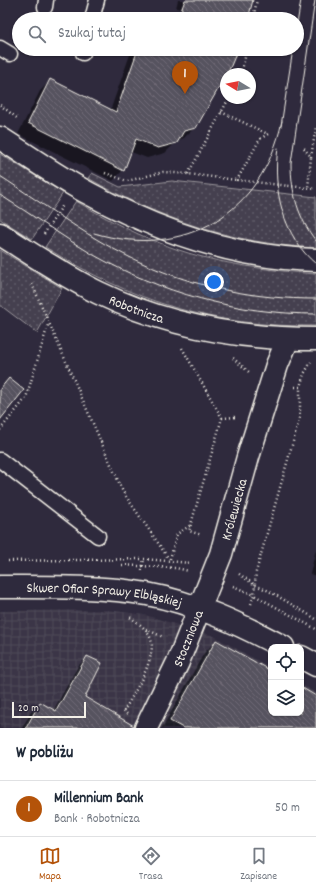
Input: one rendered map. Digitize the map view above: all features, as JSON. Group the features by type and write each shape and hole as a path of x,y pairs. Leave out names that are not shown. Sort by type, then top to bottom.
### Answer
{"street":[{"path":"0,138 76,186 120,210 165,230 211,244 251,253 316,260"},
{"name":"Robotnicza","path":"0,234 99,293 151,314 212,331 258,338 316,339"},
{"name":"Królewiecka","path":"199,609 216,567 263,408 277,365 288,339"},
{"name":"Skwer Ofiar Sprawy Elbląskiej","path":"4,587 122,591 159,597 199,609"},
{"name":"Stoczniowa","path":"146,728 178,662 199,609 242,625 277,644"}],"lane":[{"path":"94,12 97,0"},
{"path":"0,460 98,536"}],"path":[{"path":"254,12 257,0"},
{"path":"243,68 245,56"},
{"path":"188,174 226,104"},
{"path":"221,112 268,134 260,139 237,180"},
{"path":"308,188 316,127"},
{"path":"304,148 311,157"},
{"path":"102,172 127,181 163,172 316,189"},
{"path":"31,253 76,186"},
{"path":"31,281 124,492 170,560"},
{"path":"0,430 26,398 49,324"},
{"path":"179,342 222,418 189,531 206,537"},
{"path":"254,595 256,572 300,417 300,387"},
{"path":"170,560 177,534 191,525"},
{"path":"143,565 144,559"},
{"path":"0,561 144,559 170,560 216,567 239,574 255,585 269,591 316,619"},
{"path":"124,712 152,653 150,636 144,628 134,620"}],"shaded area":[{"path":"0,154 63,193 32,239 0,219"},
{"path":"92,173 120,187 172,181 316,197 316,248 286,246 256,241 198,227 142,206 115,193 88,178"},
{"path":"76,201 138,234 198,256 257,268 316,274 316,326 242,322 208,316 174,308 110,283 45,247"},
{"path":"0,250 62,288 37,333 0,305"},
{"path":"108,610 145,615 214,636 268,666 268,716 304,716 304,686 316,693 316,728 0,728 0,611"}],"building":[{"path":"185,0 253,0 250,12 181,12"},
{"path":"136,56 235,56 230,68 220,68 220,86 196,128 184,131 177,143 158,148 136,139 124,171 28,123 50,79 116,112"},
{"path":"9,378 24,390 0,420 0,389"},
{"path":"216,640 268,669 268,716 304,716 304,689 316,696 316,728 183,728 170,721"},
{"path":"87,656 102,663 85,697 134,726 134,728 26,728 40,702 56,711"}],"tram line":[{"path":"299,12 301,0"},
{"path":"315,0 291,163 291,174 294,194 300,214 316,241"},
{"path":"281,126 292,56"},
{"path":"94,233 127,240 159,240 188,234 215,222 238,204 257,181 272,153 282,121"},
{"path":"278,148 277,179 282,211 295,240 316,264"},
{"path":"0,176 106,245 163,272 206,285 249,294 271,297 316,299"},
{"path":"0,195 92,254 145,280 200,299 229,305 257,310 316,314"}],"place":[{"name":"Millennium Bank","path":"185,94"}]}
